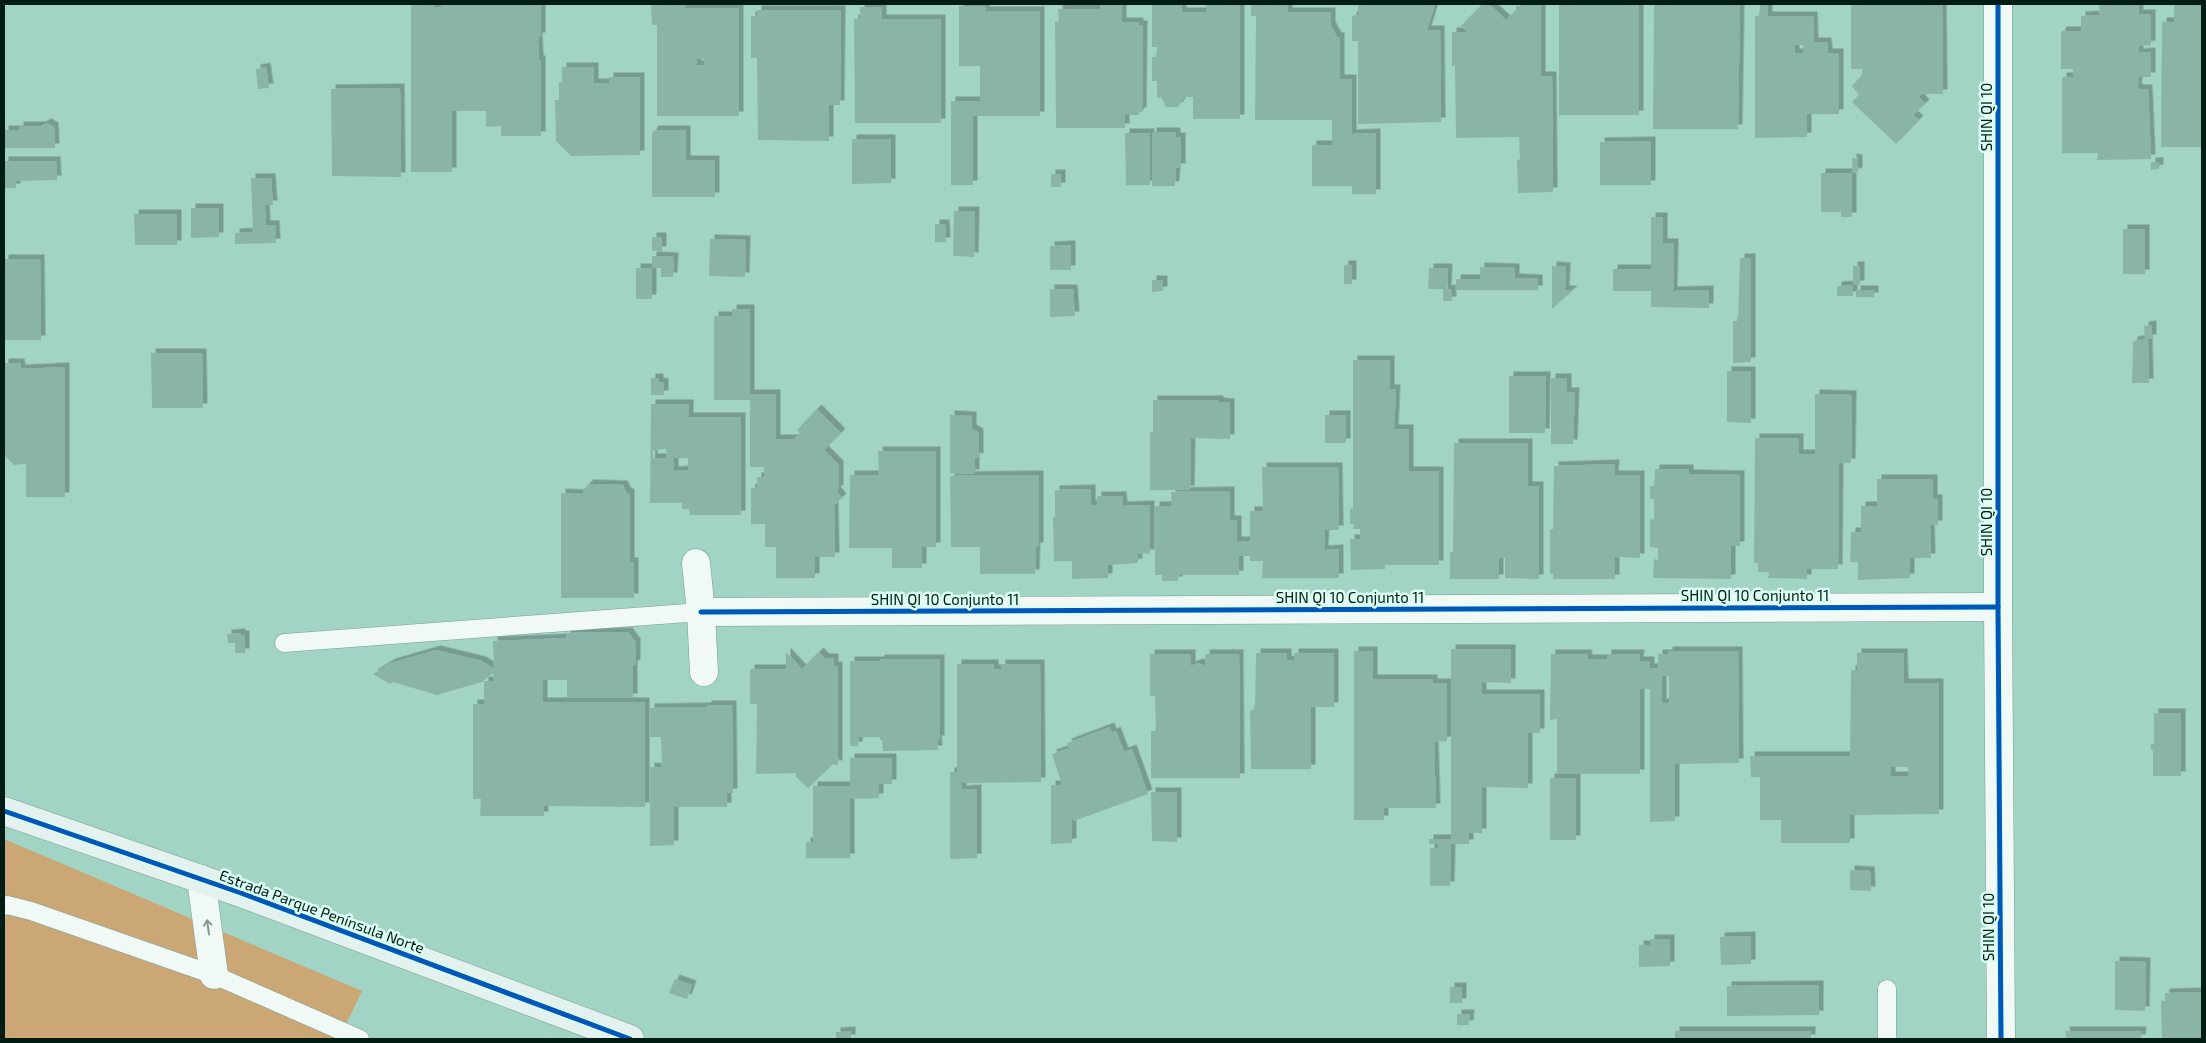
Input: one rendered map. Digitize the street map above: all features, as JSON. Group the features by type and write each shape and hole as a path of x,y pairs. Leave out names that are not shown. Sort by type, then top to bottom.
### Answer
{"main road":[{"name":"Estrada Parque Península Norte","path":"4,811 201,879 630,1039"}],"street":[{"name":"SHIN QI 10","path":"1998,4 1998,607 2001,1039"},
{"path":"696,562 704,672"},
{"name":"SHIN QI 10 Conjunto 11","path":"701,612 1998,607"},
{"path":"201,879 214,975"}],"lane":[{"path":"284,643 701,612"},
{"path":"4,906 7,905 31,911 214,975 340,1032 360,1039"},
{"path":"1887,989 1887,1039"}],"shaded area":[{"path":"4,839 362,991 339,1039 4,1039"}],"building":[{"path":"411,4 434,4 434,7 441,7 441,4 541,4 541,37 538,37 539,60 541,60 541,136 501,136 501,126 486,127 486,111 452,111 452,172 411,172"},
{"path":"651,4 685,4 684,9 739,8 739,116 657,116 657,25 652,25","holes":["697,59 704,59 704,65 697,65"]},
{"path":"1100,4 1122,5 1122,22 1139,22 1139,25 1143,25 1142,112 1139,112 1139,115 1125,115 1125,128 1056,128 1055,22 1059,21 1058,9 1100,9"},
{"path":"1152,4 1182,4 1182,12 1206,12 1206,4 1240,4 1240,119 1193,119 1193,97 1184,97 1178,107 1166,107 1161,97 1157,98 1157,81 1152,81 1152,57 1157,57 1157,47 1152,47"},
{"path":"1358,4 1435,4 1427,30 1440,30 1441,122 1358,124 1358,41 1352,41 1352,16 1358,15"},
{"path":"1483,4 1489,4 1506,20 1516,10 1516,6 1541,5 1541,76 1552,76 1553,192 1518,193 1517,160 1520,159 1519,137 1456,138 1455,66 1452,66 1452,32 1467,32 1461,26"},
{"path":"1559,4 1639,4 1639,115 1559,115"},
{"path":"1654,4 1740,4 1738,129 1653,129"},
{"path":"1851,4 1942,4 1943,94 1922,94 1919,97 1925,104 1913,115 1919,120 1896,144 1852,102 1859,95 1852,86 1862,75 1862,69 1851,69"},
{"path":"2099,4 2139,4 2139,14 2151,14 2151,45 2139,46 2139,53 2151,52 2151,77 2138,77 2137,87 2139,89 2148,89 2151,159 2097,160 2098,153 2062,153 2062,77 2073,77 2073,69 2061,69 2061,33 2062,31 2081,31 2081,16 2100,15"},
{"path":"2174,4 2202,4 2202,147 2161,147 2162,22 2174,22"},
{"path":"1251,5 1288,5 1288,12 1331,12 1331,26 1337,37 1340,37 1340,79 1352,79 1352,134 1376,133 1376,194 1352,194 1352,186 1312,186 1312,145 1332,145 1332,120 1255,120 1256,16 1251,16"},
{"path":"1760,5 1768,5 1768,16 1813,16 1814,42 1827,42 1828,53 1839,53 1839,114 1807,114 1807,137 1755,138 1755,16 1759,16","holes":["1795,45 1803,45 1803,53 1795,53"]},
{"path":"959,6 986,6 985,11 1040,11 1040,116 973,116 973,185 951,185 951,101 980,101 980,66 959,66"},
{"path":"860,7 882,7 882,19 941,19 941,123 855,123 854,19 860,19"},
{"path":"757,10 841,10 840,105 829,105 829,141 758,140 757,58 751,58 751,16 757,16"},
{"path":"266,67 269,88 258,89 256,69"},
{"path":"562,67 594,67 594,83 609,83 609,77 640,77 640,155 571,156 556,141 555,100 559,100 559,82 562,82"},
{"path":"400,88 401,177 332,176 331,89"},
{"path":"47,123 54,127 55,148 4,148 4,130 19,130 19,126 41,126"},
{"path":"654,130 686,130 686,160 715,160 715,197 652,197 652,134"},
{"path":"1152,132 1176,132 1176,137 1181,137 1181,168 1176,168 1175,186 1152,186"},
{"path":"1125,133 1150,133 1150,185 1126,185"},
{"path":"852,139 891,139 891,183 852,184"},
{"path":"1651,141 1651,185 1600,185 1600,142"},
{"path":"1852,158 1858,159 1858,172 1853,173"},
{"path":"4,161 56,161 57,180 16,181 16,188 4,188"},
{"path":"2151,162 2159,162 2159,169 2151,170"},
{"path":"1821,173 1852,173 1852,217 1841,217 1841,212 1821,212"},
{"path":"1051,174 1061,174 1061,187 1051,187"},
{"path":"251,178 271,178 273,205 265,205 266,225 275,225 276,243 235,244 235,233 253,232"},
{"path":"191,208 219,208 219,237 191,238"},
{"path":"954,211 975,211 974,257 953,256"},
{"path":"134,214 177,214 177,245 135,245"},
{"path":"1651,217 1663,217 1663,243 1674,243 1673,291 1709,290 1709,308 1651,307 1651,291 1613,291 1613,269 1651,269"},
{"path":"935,224 945,224 946,242 935,242"},
{"path":"2123,229 2145,229 2145,274 2123,274"},
{"path":"652,237 662,237 662,251 652,251"},
{"path":"710,239 746,240 745,277 709,276"},
{"path":"1071,245 1071,270 1050,270 1050,246"},
{"path":"652,256 674,257 673,277 661,277 661,268 652,268"},
{"path":"1740,258 1751,258 1751,362 1733,363 1733,321 1738,321"},
{"path":"4,259 40,259 41,340 4,340"},
{"path":"1344,265 1352,265 1352,284 1344,284"},
{"path":"1552,266 1566,267 1565,290 1573,290 1552,309"},
{"path":"1853,266 1860,266 1860,285 1853,285"},
{"path":"1480,267 1515,268 1515,278 1538,279 1538,290 1456,290 1456,279 1480,279"},
{"path":"636,268 652,268 652,299 636,299"},
{"path":"1429,268 1448,268 1447,290 1451,289 1452,301 1443,301 1443,289 1428,289"},
{"path":"1152,280 1163,280 1163,291 1152,292"},
{"path":"1853,285 1853,296 1837,296 1837,286"},
{"path":"1050,289 1073,289 1075,316 1050,317"},
{"path":"1856,290 1874,290 1874,297 1856,297"},
{"path":"732,309 750,309 750,394 776,394 776,439 794,439 800,433 797,430 817,409 841,433 824,450 839,465 839,489 836,491 842,498 834,505 835,557 815,557 815,578 776,578 776,547 765,547 765,524 751,524 751,488 757,488 757,477 764,477 764,467 750,467 750,400 714,400 714,316 732,316"},
{"path":"2152,325 2152,339 2148,339 2149,383 2132,383 2133,341 2145,339 2144,326"},
{"path":"151,353 202,353 203,408 152,408"},
{"path":"1353,360 1390,360 1390,389 1396,389 1394,429 1409,429 1409,471 1439,471 1439,565 1385,565 1385,569 1351,570 1350,539 1360,539 1360,529 1353,529 1354,524 1350,524 1350,509 1353,508"},
{"path":"4,363 20,363 21,369 65,367 65,497 26,497 26,464 14,465 4,455"},
{"path":"1727,371 1751,371 1751,423 1727,422"},
{"path":"1509,376 1546,376 1545,433 1509,433"},
{"path":"651,378 659,378 659,382 664,383 664,395 651,395"},
{"path":"1551,378 1567,378 1567,392 1575,392 1573,444 1551,444"},
{"path":"1815,394 1852,395 1851,463 1839,463 1838,569 1807,569 1807,579 1768,578 1769,572 1758,572 1758,563 1754,563 1755,438 1799,438 1799,454 1815,454"},
{"path":"1153,400 1219,400 1219,402 1230,403 1230,439 1191,438 1190,490 1150,490 1150,432 1153,432"},
{"path":"651,404 689,404 689,417 741,417 741,515 690,515 689,509 682,509 682,503 650,503","holes":["666,449 667,458 653,458 653,450","674,458 688,458 688,470 674,471"]},
{"path":"950,415 972,416 972,429 979,433 979,458 975,457 975,474 950,473"},
{"path":"1325,415 1346,415 1346,443 1325,443"},
{"path":"1454,443 1528,443 1528,486 1539,486 1539,579 1505,578 1505,558 1499,558 1499,579 1450,579 1450,552 1453,552"},
{"path":"878,451 936,451 936,547 922,547 922,568 892,568 892,548 849,548 850,475 879,475"},
{"path":"1615,464 1614,475 1640,475 1640,558 1615,557 1615,579 1553,579 1553,574 1550,574 1550,529 1553,529 1554,466"},
{"path":"1262,467 1338,467 1339,530 1325,530 1324,550 1339,549 1339,578 1262,578 1263,561 1250,561 1250,556 1239,556 1239,575 1179,575 1178,581 1162,581 1162,575 1155,575 1155,506 1172,506 1171,492 1230,491 1230,520 1237,520 1237,541 1250,541 1250,511 1263,511"},
{"path":"1655,469 1689,469 1689,474 1740,475 1740,546 1731,546 1731,579 1653,578 1654,559 1658,560 1658,548 1650,547 1650,519 1654,520 1654,499 1650,499 1650,486 1654,486"},
{"path":"1039,475 1039,547 1036,547 1035,574 980,574 980,547 951,547 950,476"},
{"path":"1877,479 1933,479 1933,499 1938,499 1938,525 1930,525 1931,558 1910,558 1910,578 1858,580 1858,562 1850,562 1851,532 1861,532 1861,506 1877,506"},
{"path":"589,484 623,485 627,493 630,493 630,562 634,562 634,598 561,598 561,493 584,494 583,490"},
{"path":"1091,489 1091,505 1097,505 1097,496 1122,496 1123,506 1150,505 1150,554 1138,553 1138,563 1108,565 1108,578 1072,579 1072,561 1054,561 1053,517 1055,517 1055,490"},
{"path":"628,632 636,643 636,664 633,665 633,698 567,698 567,680 543,680 543,702 645,702 645,807 544,806 544,816 480,816 481,799 473,799 473,704 484,704 484,681 494,681 493,673 482,682 437,695 393,682 390,684 373,674 391,663 436,650 482,661 494,669 493,641 566,638 566,633"},
{"path":"241,633 241,635 245,635 245,653 235,653 235,643 228,643 227,634"},
{"path":"1451,649 1511,649 1511,683 1482,682 1482,694 1540,694 1540,733 1528,733 1528,788 1482,787 1482,833 1469,833 1469,844 1451,844 1450,886 1430,886 1430,848 1438,848 1439,844 1429,844 1429,839 1451,839"},
{"path":"1354,651 1373,651 1373,679 1433,679 1433,683 1447,683 1447,741 1434,742 1436,808 1384,808 1384,820 1354,820"},
{"path":"1668,651 1738,651 1739,763 1675,764 1675,821 1650,822 1650,689 1640,689 1640,774 1557,774 1557,719 1550,720 1551,654 1587,654 1588,659 1607,659 1607,654 1640,654 1639,661 1650,661 1650,668 1658,668 1658,654 1668,654","holes":["1662,676 1669,676 1669,702 1662,703"]},
{"path":"786,652 802,669 819,652 825,658 834,658 834,666 838,666 838,765 833,764 808,788 796,777 796,773 756,774 757,704 750,704 750,669 786,669"},
{"path":"1256,653 1287,653 1287,660 1294,661 1294,653 1334,653 1334,707 1311,707 1311,769 1251,769 1250,710 1255,709"},
{"path":"1857,653 1903,653 1904,683 1939,683 1939,814 1850,815 1850,843 1781,843 1781,820 1760,820 1760,777 1751,777 1750,756 1850,756 1851,670 1857,670","holes":["1891,767 1908,767 1908,776 1891,776"]},
{"path":"1150,654 1191,654 1191,666 1198,663 1206,666 1205,654 1239,654 1240,778 1151,778 1151,731 1156,731 1155,696 1150,696"},
{"path":"880,659 940,659 940,740 937,740 938,750 883,751 880,737 859,737 858,746 850,746 850,661 880,661"},
{"path":"957,664 994,664 994,669 1001,669 1001,664 1040,664 1041,782 962,783 962,790 977,789 977,858 950,859 950,772 957,772"},
{"path":"707,705 732,705 733,793 727,793 727,807 674,807 674,845 650,846 650,767 662,768 661,737 650,737 650,708 707,707"},
{"path":"2154,713 2181,713 2181,776 2153,776 2153,751 2151,750 2151,744 2154,744"},
{"path":"1110,727 1112,733 1116,731 1124,752 1132,749 1148,794 1074,821 1072,816 1072,843 1051,844 1051,785 1062,785 1052,754 1069,748 1067,743"},
{"path":"850,758 892,758 892,784 879,784 879,798 850,799 850,858 806,858 806,842 813,842 813,786 850,786"},
{"path":"1550,778 1576,778 1576,840 1550,840"},
{"path":"1151,792 1177,792 1177,842 1152,841"},
{"path":"1850,870 1870,871 1871,891 1850,890"},
{"path":"1751,936 1751,964 1721,965 1720,937"},
{"path":"1650,939 1670,939 1670,966 1639,967 1639,945 1650,945"},
{"path":"2115,961 2146,962 2145,1011 2115,1010"},
{"path":"675,979 692,985 687,999 669,993"},
{"path":"1819,985 1819,1015 1727,1016 1727,986"},
{"path":"1450,987 1462,987 1462,1003 1450,1003"},
{"path":"2202,992 2202,1039 2162,1039 2161,1001 2165,1001 2165,993"},
{"path":"1457,1014 1470,1014 1469,1025 1457,1025"},
{"path":"851,1031 851,1039 836,1039 836,1032"},
{"path":"1675,1031 1811,1031 1811,1039 1675,1039"},
{"path":"2065,1031 2142,1031 2141,1039 2066,1039"}],"cycle path":[{"path":"1998,4 1998,607 2001,1039"},
{"path":"701,612 1998,607"},
{"path":"4,811 241,893 630,1039"}]}
